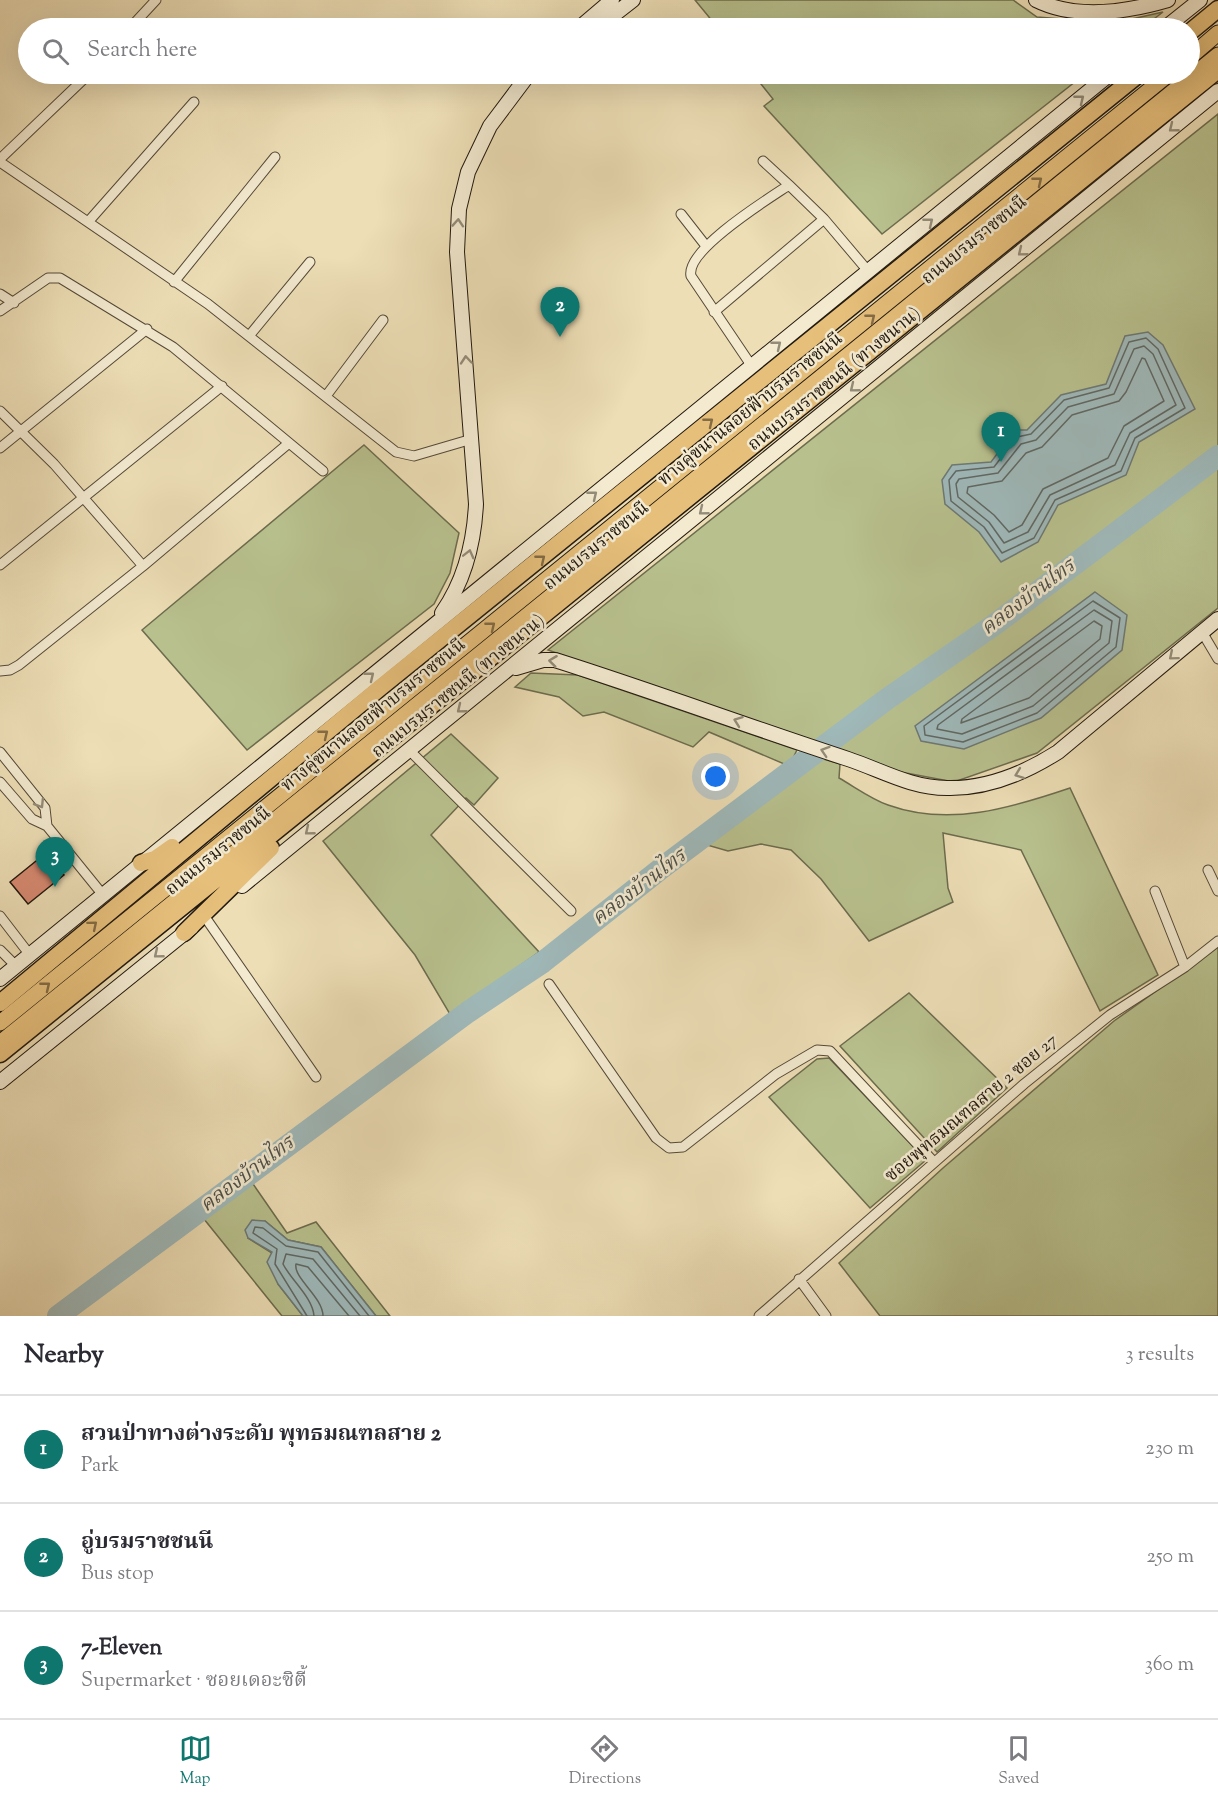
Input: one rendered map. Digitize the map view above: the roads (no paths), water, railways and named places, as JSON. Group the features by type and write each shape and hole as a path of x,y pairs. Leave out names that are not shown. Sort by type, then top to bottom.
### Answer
{"highway":[{"path":"1200,24 1218,9"},
{"name":"ถนนบรมราชชนนี","path":"0,1054 1218,70"},
{"name":"ถนนบรมราชชนนี","path":"0,1003 296,757 1127,84"},
{"path":"141,863 164,853 214,818 271,770 296,757"},
{"path":"184,933 335,784"}],"main road":[{"path":"610,18 633,0"},
{"path":"1036,0 1069,10 1099,12 1137,8 1168,0"},
{"path":"1178,18 1200,0"},
{"path":"590,18 609,1"},
{"path":"1200,48 1218,33"},
{"name":"ทางคู่ขนานลอยฟ้าบรมราชชนนี","path":"1200,70 1218,55"},
{"path":"434,625 459,586 471,549 476,504 457,252 459,209 468,172 490,126 522,84"},
{"path":"0,979 1098,84"},
{"name":"ทางคู่ขนานลอยฟ้าบรมราชชนนี","path":"0,1023 860,328 1157,84"},
{"name":"ทางคู่ขนานลอยฟ้าบรมราชชนนี","path":"0,1043 1182,84"},
{"name":"ถนนบรมราชชนนี (ทางขนาน)","path":"0,1082 1218,91"},
{"path":"506,672 543,660 555,660 658,692 857,762 891,777 947,789 979,786 1032,769 1058,752 1218,619"}],"street":[{"path":"139,18 156,0"},
{"path":"79,84 0,161 249,336 396,452 414,456 472,440"},
{"path":"88,222 194,102"},
{"path":"174,282 275,158"},
{"path":"763,161 824,219 868,272"},
{"path":"751,365 697,287 690,270 706,246 789,185"},
{"path":"681,214 706,246"},
{"path":"714,312 824,219"},
{"path":"249,336 310,262"},
{"path":"0,311 48,278 60,278 147,329 222,386 323,471"},
{"path":"0,294 14,303"},
{"path":"326,396 383,320"},
{"path":"0,448 147,329"},
{"path":"0,565 84,500 222,386"},
{"path":"0,411 22,431 143,566"},
{"path":"0,671 10,670 19,665 143,566 289,443"},
{"path":"1202,632 1218,659"},
{"path":"409,750 571,911"},
{"path":"0,752 45,808 47,826"},
{"path":"0,782 32,819 47,826 103,895"},
{"path":"10,794 24,782"},
{"path":"1208,870 1218,891"},
{"path":"1155,891 1185,967"},
{"path":"0,916 30,955"},
{"path":"205,917 316,1077"},
{"name":"ซอยพุทธมณฑลสาย 2 ซอย 27","path":"759,1316 934,1162 1110,1015 1185,967 1218,941"},
{"path":"0,950 16,966"},
{"path":"549,984 656,1138 669,1148 683,1147 776,1074 817,1050 830,1051 934,1162"},
{"path":"800,1279 826,1316"}],"water":[{"path":"1148,332 1163,345 1195,409 1139,442 1126,475 1058,505 1038,542 1001,562 979,532 945,504 942,480 952,465 991,462 1015,430 1027,430 1061,395 1106,384 1125,336"},
{"path":"1095,592 1127,615 1122,650 1041,718 964,749 921,741 915,726"},
{"path":"252,1220 265,1221 288,1240 321,1247 376,1316 303,1316 278,1284 267,1262 272,1252 248,1238 245,1230"}],"waterway":[{"name":"คลองบ้านไทร","path":"58,1316 468,1012 543,962 663,867 887,699 994,625 1218,456"}],"place":[{"name":"อู่บรมราชชนนี","path":"560,337"},
{"name":"สวนป่าทางต่างระดับ พุทธมณฑลสาย 2","path":"1001,462"},
{"name":"7-Eleven","path":"55,887"}]}
